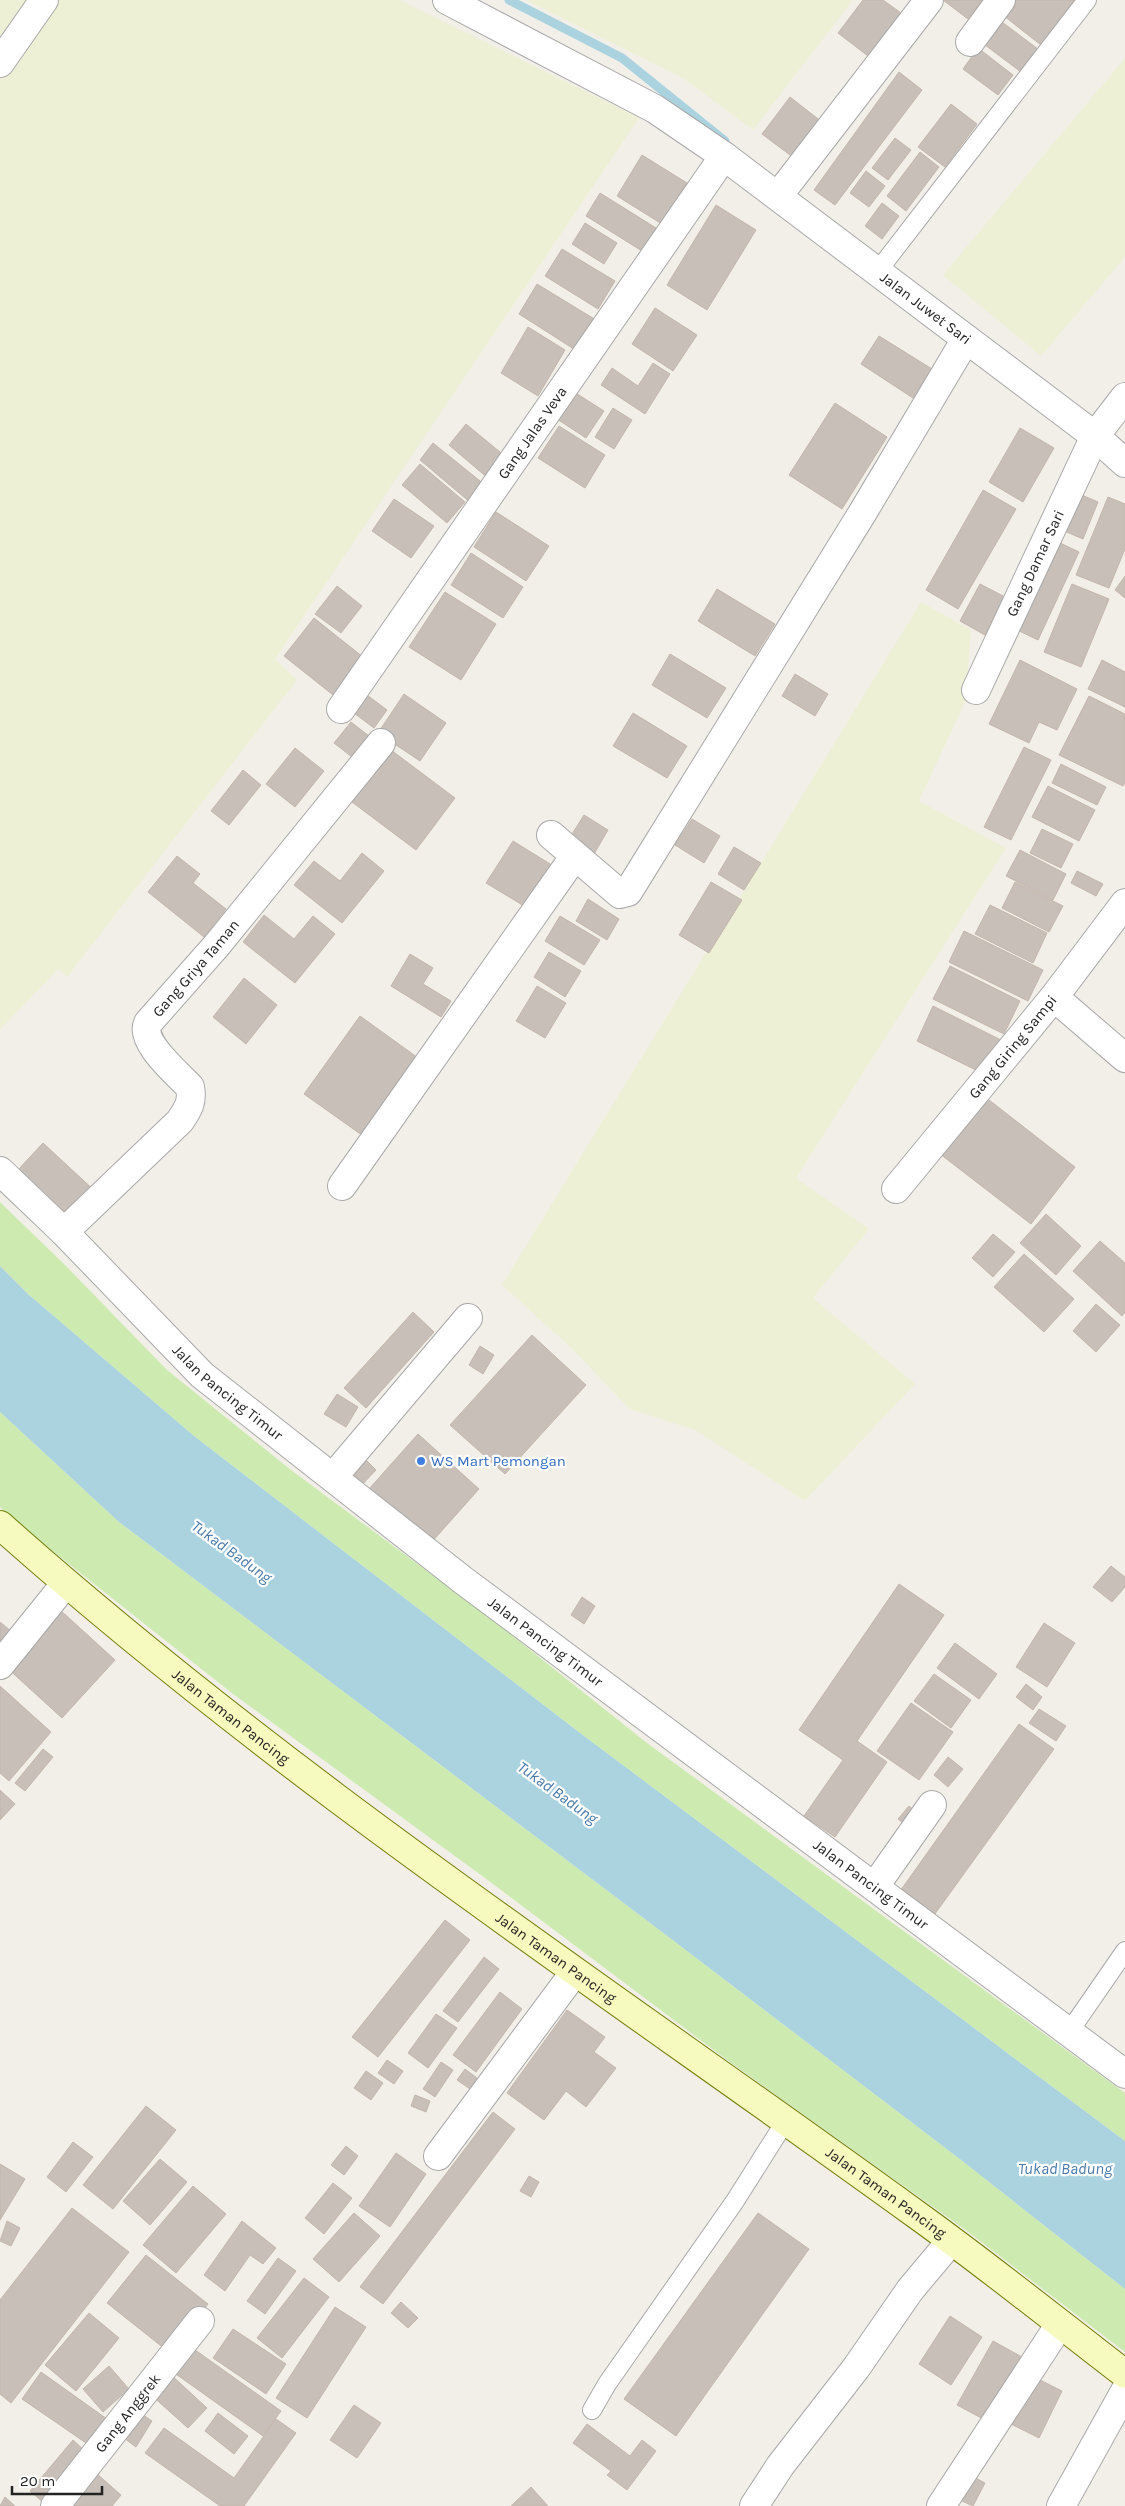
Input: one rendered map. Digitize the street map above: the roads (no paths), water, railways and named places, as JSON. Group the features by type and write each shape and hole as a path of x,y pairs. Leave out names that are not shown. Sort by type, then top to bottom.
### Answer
{"street":[{"path":"0,63 44,0"},
{"name":"Jalan Juwet Sari","path":"447,0 655,109 724,156 783,190 881,267 966,339 1101,429 1125,463"},
{"path":"783,190 929,0"},
{"path":"970,42 1001,0"},
{"name":"Gang Jalas Veva","path":"340,709 724,156"},
{"path":"550,835 620,894 628,892 863,512 966,339"},
{"name":"Gang Damar Sari","path":"976,690 1101,429 1125,397"},
{"name":"Gang Griya Taman","path":"64,1232 180,1121 190,1106 192,1096 190,1087 150,1043 146,1033 148,1023 217,945 381,743"},
{"path":"342,1186 574,857"},
{"name":"Gang Giring Sampi","path":"896,1189 1054,997 1125,903"},
{"path":"1054,997 1125,1058"},
{"name":"Jalan Pancing Timur","path":"0,1171 64,1232 202,1375 464,1581 1125,2074"},
{"path":"333,1478 468,1318"},
{"name":"Jalan Taman Pancing","path":"1,1527 66,1583 321,1787 574,1973 950,2241 1125,2374"},
{"path":"0,1665 66,1583"},
{"path":"875,1886 932,1805"},
{"path":"438,2156 574,1973"},
{"path":"754,2506 780,2466 856,2368 910,2290 950,2241"},
{"name":"Gang Anggrek","path":"55,2506 200,2321"},
{"path":"941,2506 1060,2324"},
{"path":"1061,2506 1125,2391"}],"lane":[{"path":"881,267 1087,0"},
{"path":"1069,2032 1125,1951"},
{"path":"592,2410 607,2384 735,2201 785,2122"}],"water":[{"name":"Tukad Badung","path":"0,1266 28,1294 194,1436 580,1733 1125,2141 1125,2289 965,2163 674,1941 119,1522 0,1412"}],"waterway":[{"path":"509,0 622,58 725,141"}],"place":[{"name":"WS Mart Pemongan","path":"421,1461"}]}
